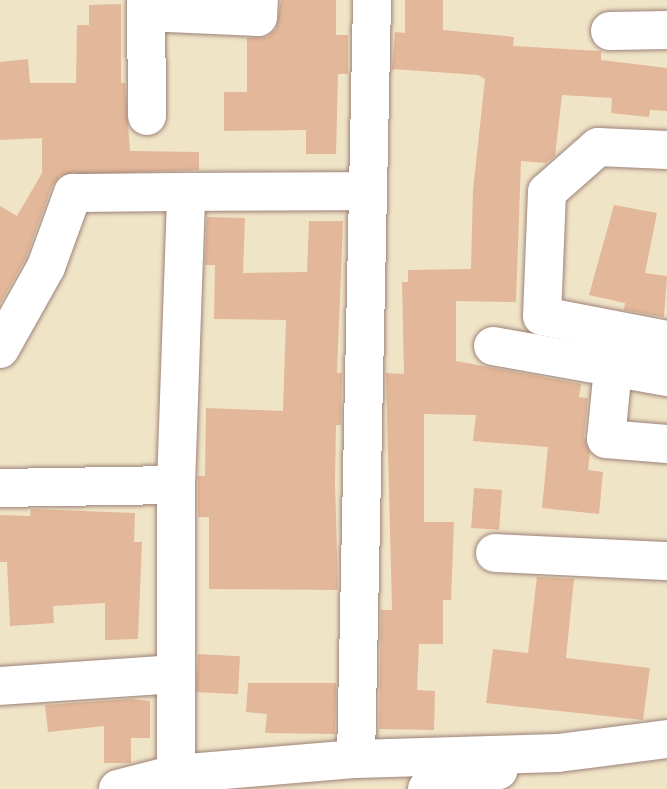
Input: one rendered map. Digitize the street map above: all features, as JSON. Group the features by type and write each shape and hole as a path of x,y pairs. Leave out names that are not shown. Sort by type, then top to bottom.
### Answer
{"street":[{"path":"147,116 146,6 258,17 259,0"},
{"path":"356,759 372,0"},
{"path":"610,31 667,30"},
{"path":"667,150 598,147 547,192 542,316 667,340"},
{"path":"0,349 46,267 73,193 367,191"},
{"path":"176,774 176,485 186,192"},
{"path":"494,346 667,377"},
{"path":"613,368 607,439 667,444"},
{"path":"0,488 176,485"},
{"path":"495,553 667,561"},
{"path":"0,686 176,674"},
{"path":"118,789 176,774 356,759 558,753 667,739"},
{"path":"427,789 558,753"}],"building":[{"path":"281,0 336,0 336,35 348,35 348,74 338,74 336,154 306,154 306,130 224,131 224,92 247,92 247,38 267,37 276,29"},
{"path":"405,0 443,0 443,30 514,37 513,46 601,51 601,60 667,68 667,111 650,110 649,117 611,113 612,98 562,95 555,156 546,163 521,161 516,302 456,301 456,361 581,384 579,397 588,398 584,437 590,452 588,470 603,472 599,514 542,508 548,447 473,441 476,415 424,414 424,522 454,522 451,600 443,600 443,644 419,644 417,690 435,691 434,730 379,729 381,610 392,610 386,373 404,374 402,282 408,282 408,270 471,269 473,190 485,79 478,75 392,69 395,32 405,33"},
{"path":"121,4 121,83 125,83 130,151 199,152 199,170 61,175 52,186 26,258 0,304 0,206 17,216 42,173 42,138 0,140 0,62 28,59 30,83 76,83 77,25 89,25 89,5"},
{"path":"614,205 657,213 645,273 667,276 664,317 624,310 625,303 589,295"},
{"path":"207,217 245,218 243,273 307,272 309,221 343,221 337,373 342,373 341,425 336,425 335,483 338,590 209,589 209,517 198,517 198,476 205,476 206,408 283,411 286,320 214,319 215,265 205,265"},
{"path":"474,488 502,490 499,530 471,528"},
{"path":"31,509 135,513 134,542 142,542 138,639 105,640 105,603 53,606 54,623 10,626 7,562 0,562 0,515 30,516"},
{"path":"537,577 574,579 566,658 650,668 643,720 486,703 493,649 528,653"},
{"path":"198,654 240,656 238,694 196,692"},
{"path":"248,683 336,683 335,734 265,733 267,714 246,712"},
{"path":"131,699 150,701 150,738 131,738 131,763 104,763 104,726 48,732 45,705"}]}
